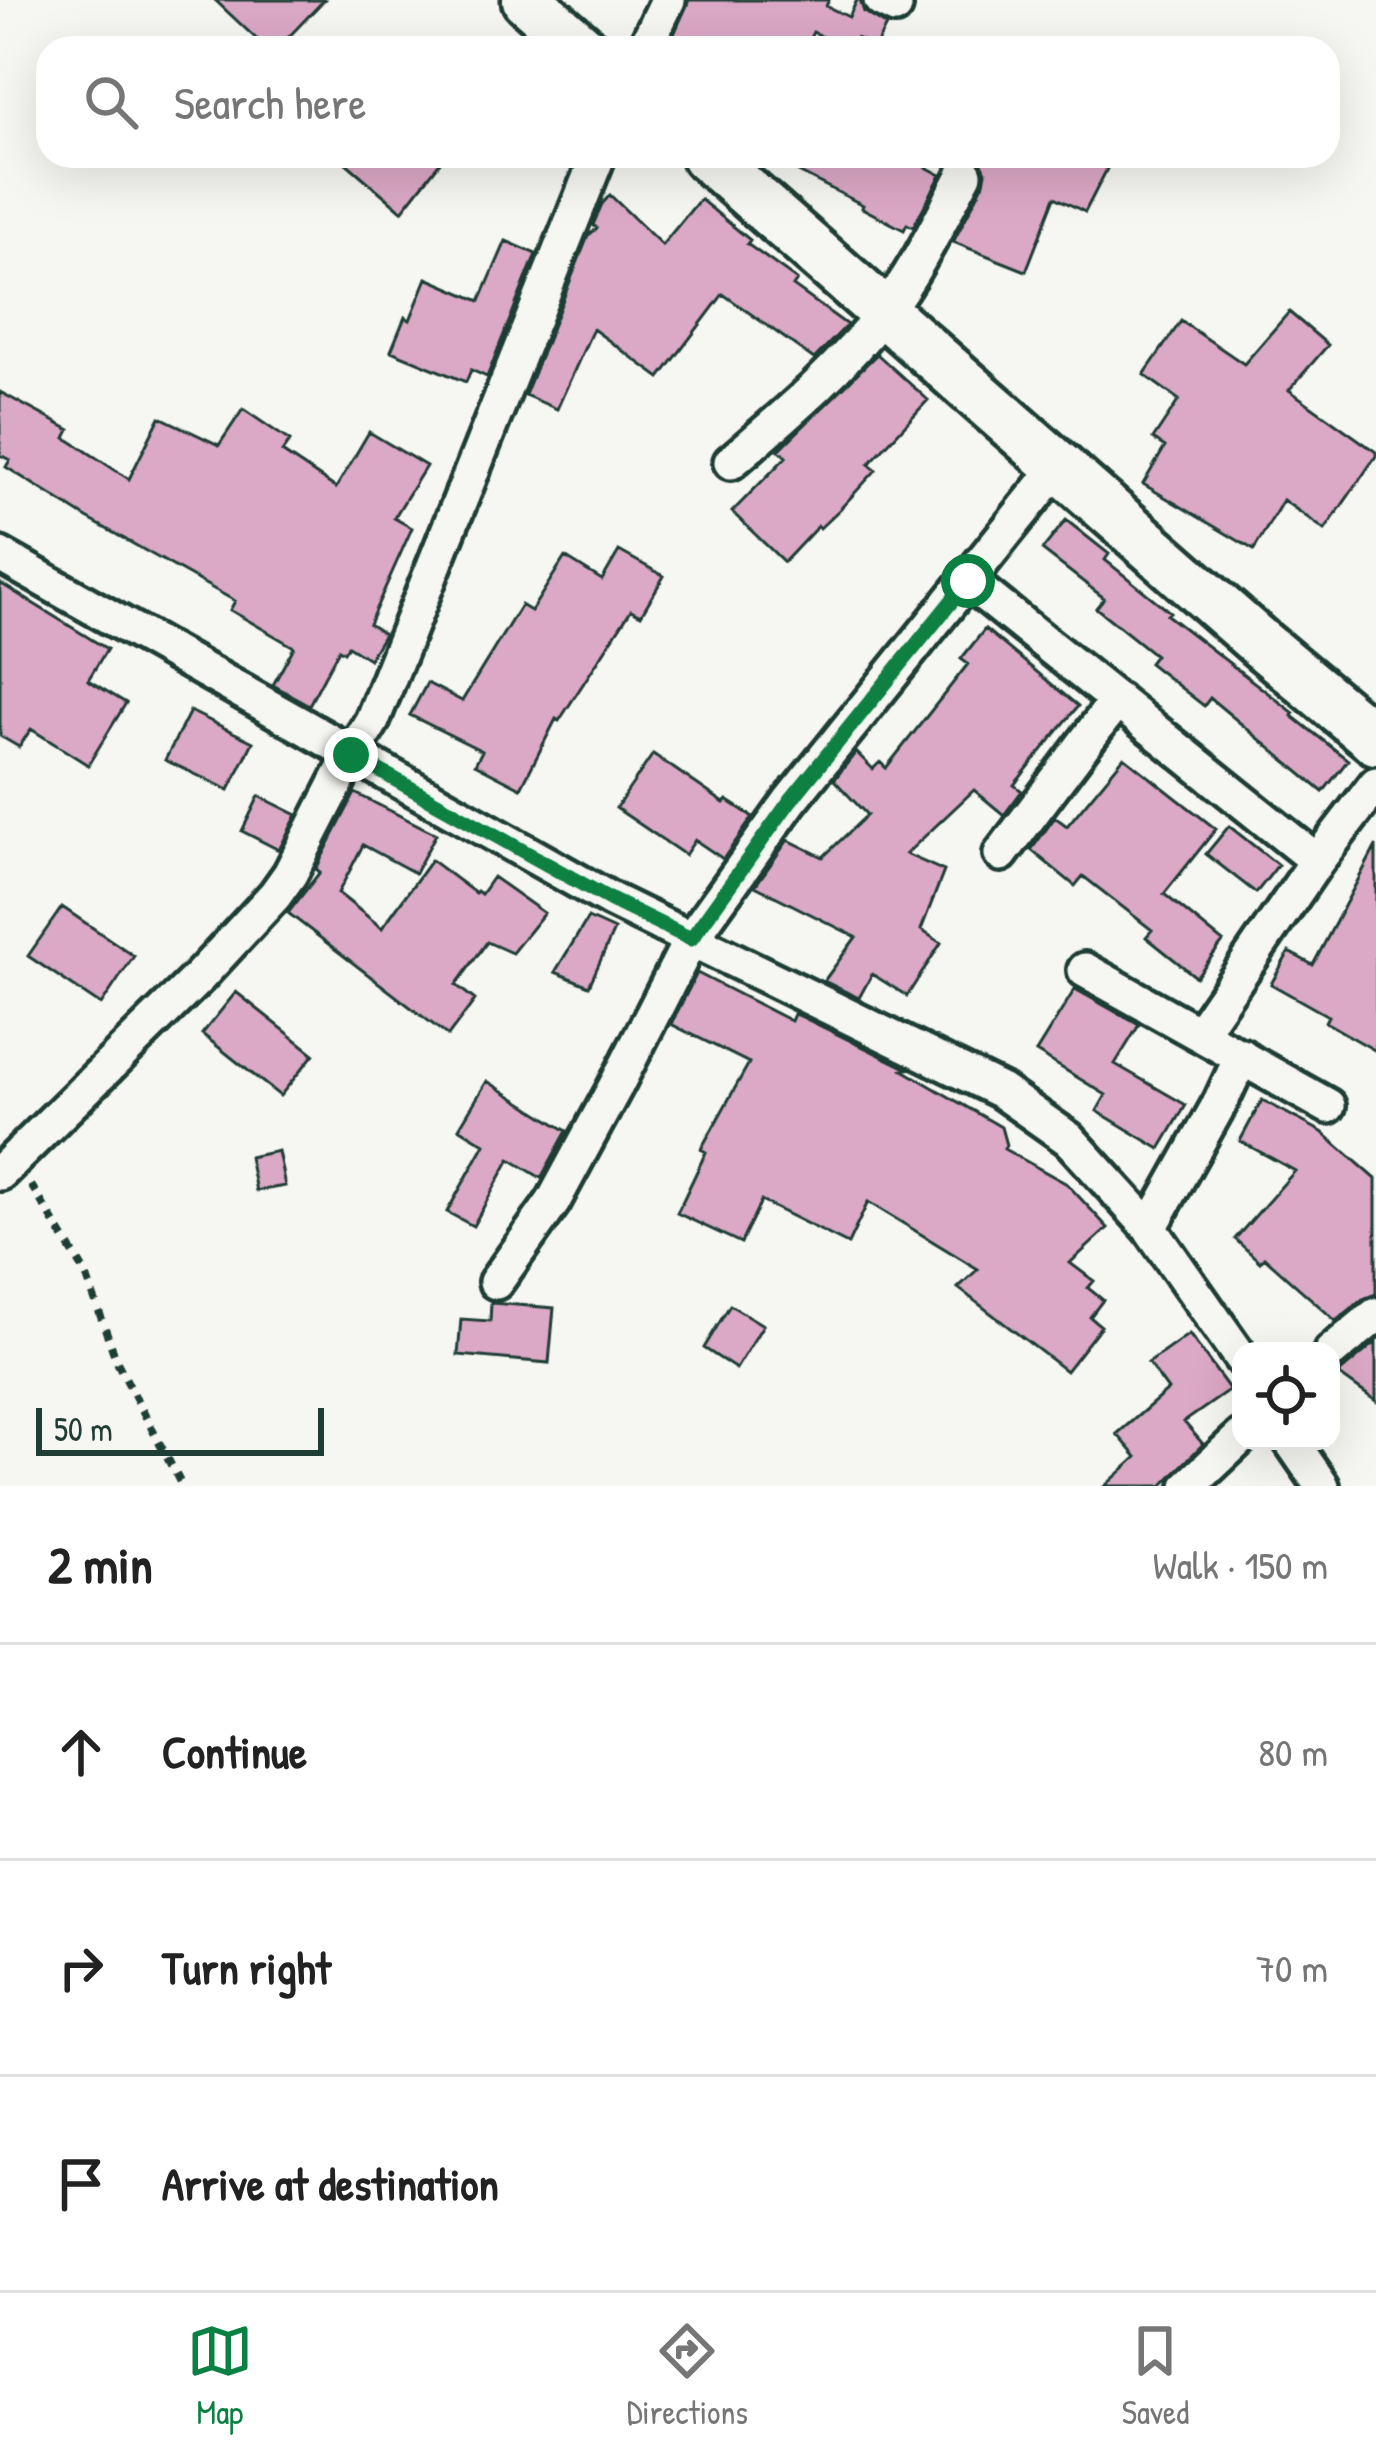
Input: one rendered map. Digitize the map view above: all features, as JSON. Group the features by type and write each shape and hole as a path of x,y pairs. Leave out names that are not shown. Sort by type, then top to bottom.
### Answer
{"street":[{"path":"527,0 568,36"},
{"path":"651,36 668,0"},
{"path":"7,1166 199,977 290,874 372,721 593,168"},
{"path":"720,168 1376,740"},
{"path":"731,462 819,388 884,312 965,174"},
{"path":"496,1282 554,1202 691,939 790,801 1059,466"},
{"path":"0,555 611,900 1001,1090 1069,1139 1150,1228 1232,1345"},
{"path":"968,581 1317,861"},
{"path":"1001,854 1118,700"},
{"path":"1199,1032 1376,784"},
{"path":"1085,970 1328,1106"},
{"path":"1150,1228 1242,1056"},
{"path":"1340,1345 1376,1315"},
{"path":"1189,1486 1232,1445"},
{"path":"1297,1450 1322,1486"}],"path":[{"path":"7,1166 85,1272 117,1362 182,1486"}],"building":[{"path":"215,0 324,0 290,36 253,36"},
{"path":"689,0 829,0 826,6 849,17 860,0 864,12 886,26 881,36 813,32 811,36 673,36"},
{"path":"352,168 436,168 402,211"},
{"path":"791,168 928,168 941,175 913,227 907,224 904,230"},
{"path":"984,168 1107,169 1085,212 1055,197 1026,271 953,242"},
{"path":"610,195 662,245 700,199 750,240 747,244 797,280 793,286 847,325 814,359 723,294 660,378 593,329 557,409 525,395 588,236 597,228 593,225"},
{"path":"506,241 536,254 487,377 471,370 466,382 391,351 427,278 480,301"},
{"path":"1289,312 1328,345 1289,390 1376,456 1325,530 1283,500 1254,550 1143,484 1165,447 1153,439 1179,400 1144,375 1181,321 1244,364"},
{"path":"877,354 928,400 869,464 876,470 784,562 732,512 786,457 779,450"},
{"path":"0,392 70,430 66,438 129,479 160,417 219,445 243,409 290,441 282,452 336,488 369,432 426,466 394,518 412,528 369,624 384,634 369,659 348,646 344,652 339,649 309,705 273,685 294,647 230,610 235,601 6,467 10,460 0,455"},
{"path":"1066,520 1109,554 1105,560 1170,612 1167,615 1348,760 1323,792 1210,698 1204,706 1149,663 1155,655 1096,608 1104,598 1042,550"},
{"path":"619,551 664,576 641,615 631,610 559,721 556,719 521,788 475,764 482,751 410,715 427,683 462,701 521,605 531,611 565,557 602,580"},
{"path":"0,583 107,649 88,680 126,703 88,765 31,729 19,747 0,736"},
{"path":"985,629 1078,706 1014,785 1022,791 1004,815 974,790 906,854 944,871 921,930 941,943 907,996 872,974 859,998 824,981 856,937 755,886 788,840 823,857 867,815 834,780 856,752 873,769 880,762 886,768 968,664 961,659"},
{"path":"190,711 253,742 229,790 165,760"},
{"path":"653,754 724,803 727,800 753,817 723,859 695,840 685,855 616,808"},
{"path":"1124,757 1216,829 1164,894 1223,942 1196,977 1146,937 1152,930 1083,876 1075,886 1031,850 1055,817 1067,826"},
{"path":"355,793 436,834 415,873 363,845 338,893 382,928 431,860 475,893 481,894 493,877 544,913 512,953 487,942 456,985 475,1000 448,1036 288,913 320,872 316,869"},
{"path":"259,796 297,815 279,850 242,831"},
{"path":"1229,826 1278,865 1256,893 1206,854"},
{"path":"1376,846 1376,1051 1325,1022 1328,1016 1271,984 1289,952 1313,965"},
{"path":"62,907 134,956 101,1005 28,956"},
{"path":"588,918 614,930 589,986 555,972"},
{"path":"697,973 791,1021 794,1014 800,1016 908,1069 903,1070 1001,1127 1004,1149 1067,1184 1108,1228 1070,1263 1094,1281 1088,1288 1103,1300 1090,1317 1101,1326 1066,1371 958,1288 978,1269 868,1202 848,1244 761,1201 741,1243 677,1213 706,1152 701,1149 749,1063 671,1024"},
{"path":"1075,989 1139,1025 1115,1064 1186,1105 1160,1149 1097,1111 1106,1095 1036,1052"},
{"path":"236,992 314,1054 280,1096 202,1034"},
{"path":"487,1081 567,1131 541,1178 510,1159 473,1226 447,1212 485,1144 459,1128"},
{"path":"1262,1100 1322,1132 1376,1179 1376,1294 1336,1321 1264,1257 1260,1262 1235,1239 1295,1171 1240,1141"},
{"path":"278,1151 285,1186 256,1191 249,1157"},
{"path":"491,1303 554,1308 549,1363 458,1355 461,1319 490,1321"},
{"path":"730,1305 763,1325 736,1369 704,1348"},
{"path":"1189,1334 1230,1390 1184,1422 1203,1444 1162,1486 1105,1486 1137,1457 1117,1434 1168,1390 1148,1363"},
{"path":"1376,1342 1376,1401 1340,1372"}],"route":[{"path":"351,755 611,900 691,939 790,801 968,581"}]}
